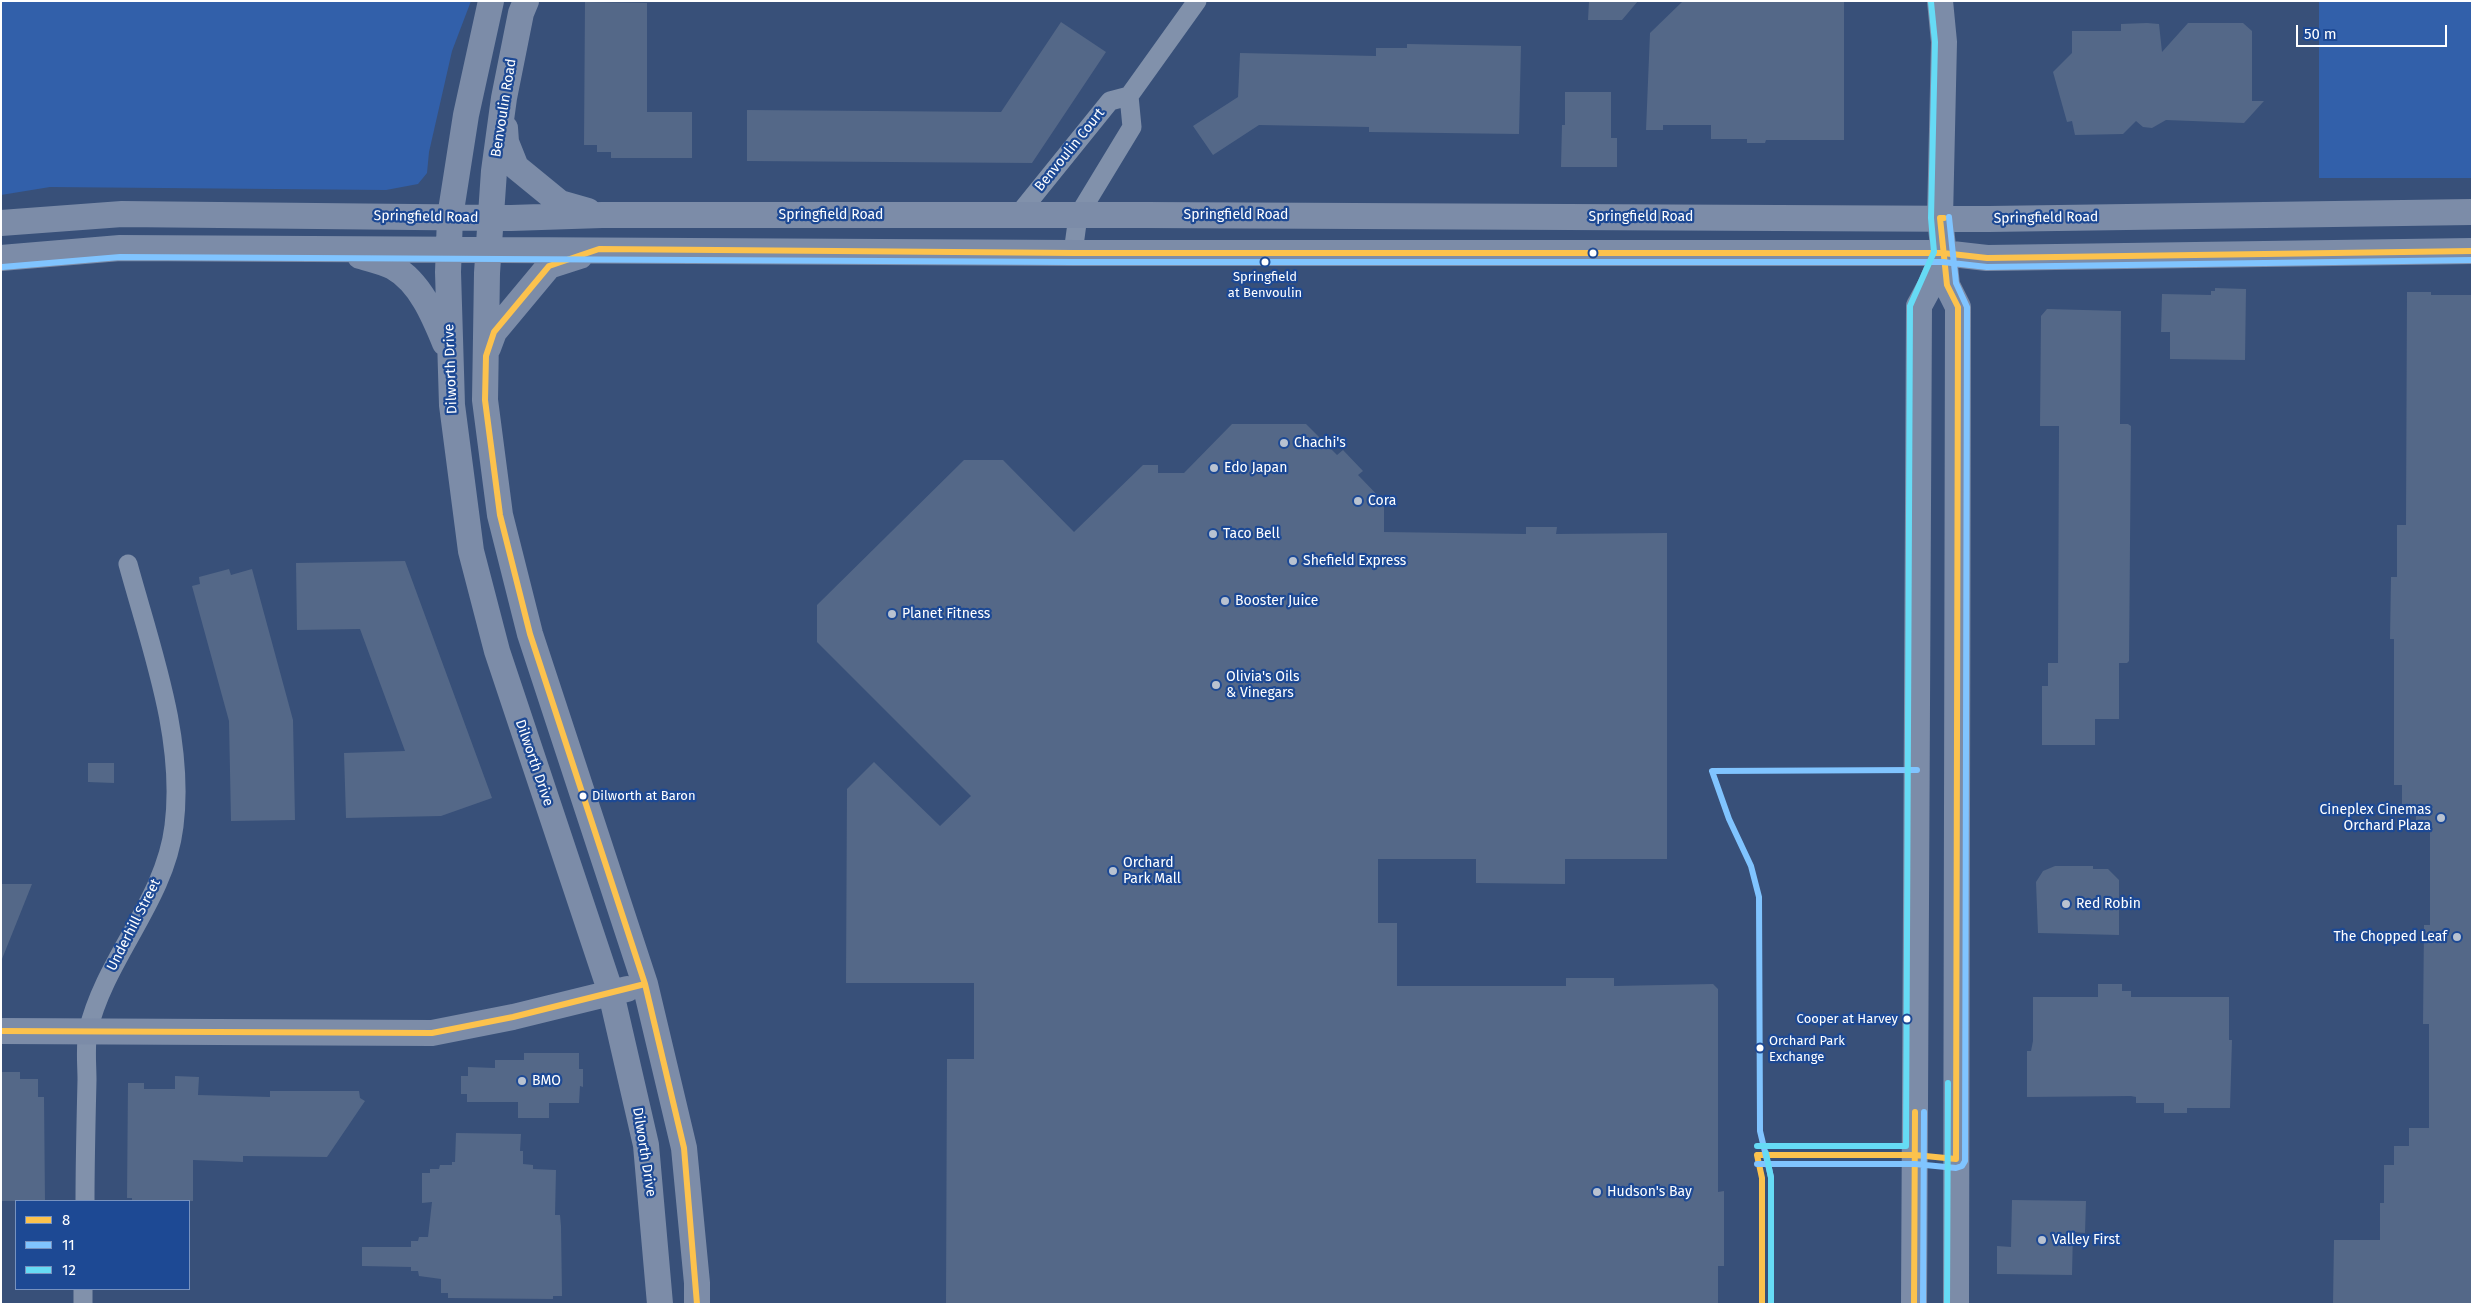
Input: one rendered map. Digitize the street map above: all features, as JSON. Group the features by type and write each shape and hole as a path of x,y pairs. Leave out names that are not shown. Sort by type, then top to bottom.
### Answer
{"main road":[{"path":"450,217 466,115 491,1"},
{"name":"Benvoulin Road","path":"491,217 504,98 526,1"},
{"path":"1940,1 1944,42 1940,218 1947,285 1958,307 1956,1304"},
{"path":"504,98 506,142 516,167 560,202 602,215"},
{"name":"Springfield Road","path":"1,223 122,214 450,217 1018,215 1940,218 2472,212"},
{"name":"Dilworth Drive","path":"450,217 448,250 452,405 471,551 497,651 611,993 646,1145 660,1304"},
{"path":"491,217 488,250 485,400 500,515 528,625 645,984 684,1148 697,1283 697,1304"},
{"path":"1,258 120,248 599,249 1073,253 1943,253 1987,258 2472,251"},
{"path":"341,249 394,267 414,284 434,316 450,357"},
{"path":"486,356 494,332 549,266 599,249"},
{"path":"1914,1304 1919,306 1943,253"},
{"path":"1,1031 432,1033 645,984"}],"street":[{"path":"1073,253 1078,216 1132,127 1129,96 1197,1"},
{"name":"Benvoulin Court","path":"1018,215 1110,101 1129,96"},
{"name":"Underhill Street","path":"85,1200 88,1032 110,972 155,890 174,828 178,782 174,747 128,564"},
{"path":"83,1290 83,1304"}],"shaded area":[{"path":"1,1 471,1 452,51 429,152 427,173 418,184 386,190 50,187 1,195"},
{"path":"2319,1 2472,1 2472,178 2319,178"}],"building":[{"path":"1589,1 1638,1 1622,20 1588,20"},
{"path":"1683,1 1844,1 1844,140 1766,140 1765,143 1747,143 1747,139 1711,139 1711,125 1663,125 1663,130 1646,130 1650,33"},
{"path":"585,2 647,3 647,112 692,112 692,158 611,158 611,152 597,152 597,145 584,145"},
{"path":"1061,22 1106,52 1032,163 747,161 747,110 1001,112"},
{"path":"2188,23 2243,23 2252,31 2252,101 2264,101 2244,123 2166,120 2152,128 2143,127 2136,121 2123,134 2075,135 2072,121 2067,122 2053,72 2072,53 2072,31 2121,31 2121,24 2159,24 2162,52"},
{"path":"1407,44 1521,46 1519,134 1369,132 1369,127 1259,125 1213,155 1193,126 1238,97 1240,53 1376,56 1376,48 1407,48"},
{"path":"1565,92 1611,92 1611,138 1617,138 1617,167 1561,167 1562,125 1565,125"},
{"path":"2215,288 2246,289 2245,360 2170,359 2170,332 2161,332 2162,294 2211,295 2211,291 2215,291"},
{"path":"2407,292 2431,292 2431,295 2472,295 2472,1304 2333,1304 2334,1240 2380,1240 2380,1203 2384,1203 2384,1165 2394,1165 2394,1146 2409,1146 2409,1128 2429,1128 2429,1024 2423,1024 2424,925 2430,925 2430,822 2416,822 2416,804 2402,804 2402,785 2394,785 2394,639 2390,639 2391,577 2397,577 2397,525 2406,525"},
{"path":"2047,309 2121,311 2120,424 2131,426 2129,661 2127,663 2119,663 2119,719 2095,719 2095,745 2042,745 2042,686 2048,686 2048,663 2058,663 2059,426 2040,426 2041,316"},
{"name":"Orchard Park Mall","path":"1232,424 1306,424 1337,455 1343,450 1363,471 1358,475 1384,502 1384,532 1526,534 1526,527 1557,527 1556,534 1667,533 1667,859 1565,859 1565,884 1476,883 1476,859 1378,859 1378,923 1397,923 1397,986 1566,986 1566,978 1614,978 1614,986 1713,984 1718,989 1718,1192 1724,1191 1724,1266 1718,1266 1718,1304 946,1304 947,1059 974,1059 974,983 846,983 847,789 874,762 940,826 971,796 817,642 817,605 964,460 1003,460 1074,532 1143,465 1158,465 1158,473 1184,473"},
{"path":"405,561 492,798 441,816 346,818 344,753 405,751 360,629 297,630 296,563"},
{"path":"229,569 231,575 252,569 293,720 295,820 231,821 229,721 192,586 200,584 199,577"},
{"path":"88,763 114,763 114,783 88,782"},
{"path":"2055,866 2093,866 2093,869 2108,869 2119,880 2119,935 2038,933 2036,882 2043,871"},
{"path":"1,884 32,884 2,959 1,959"},
{"path":"2098,984 2122,984 2122,991 2131,991 2131,997 2229,997 2229,1040 2232,1040 2230,1108 2187,1108 2187,1113 2164,1113 2164,1103 2136,1103 2136,1097 2131,1096 2027,1097 2027,1051 2031,1051 2033,1041 2033,997 2098,997"},
{"name":"BMO","path":"524,1053 579,1053 579,1069 583,1069 583,1087 580,1086 579,1103 549,1103 549,1118 518,1118 518,1102 467,1102 467,1094 461,1094 461,1076 468,1076 468,1067 495,1068 495,1060 524,1060"},
{"path":"1,1072 20,1072 20,1079 38,1079 38,1097 44,1097 45,1200 1,1201"},
{"path":"175,1076 199,1077 198,1095 270,1097 270,1091 359,1091 360,1098 365,1101 327,1157 243,1156 243,1162 193,1160 193,1201 132,1200 132,1198 127,1198 128,1083 144,1083 144,1089 175,1089"},
{"path":"456,1133 521,1134 520,1151 523,1151 523,1164 533,1165 533,1169 556,1170 555,1215 560,1215 561,1226 562,1296 553,1296 553,1299 448,1298 448,1293 441,1293 441,1279 419,1276 418,1271 411,1271 411,1267 362,1266 362,1247 411,1247 411,1241 418,1241 419,1237 428,1237 432,1202 422,1203 422,1173 430,1173 430,1169 439,1169 440,1165 452,1165 452,1162 455,1162"},
{"name":"Valley First","path":"2012,1200 2086,1201 2085,1233 2073,1232 2072,1275 1997,1274 1997,1246 2011,1247"}],"transit line":[{"name":"12","path":"1757,1146 1906,1146 1910,306 1934,252 1931,218 1935,42 1931,2"},
{"name":"11","path":"1757,1164 1915,1164 1956,1168 1962,1166 1965,1161 1967,307 1956,283 1949,217"},
{"name":"8","path":"1757,1155 1915,1155 1956,1159 1958,307 1947,285 1940,218 1944,218"},
{"name":"8","path":"697,1304 684,1148 645,984 530,634 500,515 485,400 486,356 494,332 549,266 599,249 1073,253 1943,253 1987,258 2472,251"},
{"name":"11","path":"2,267 120,257 1073,262 1943,262 1987,267 2472,260"},
{"name":"11","path":"1771,1304 1771,1177 1760,1131 1759,897 1751,866 1729,819 1712,771 1917,770"},
{"name":"8","path":"1,1031 432,1033 513,1017 645,984"},
{"name":"12","path":"1947,1304 1948,1083"},
{"name":"8","path":"1914,1304 1915,1112"},
{"name":"11","path":"1923,1304 1924,1112"},
{"name":"12","path":"1766,1153 1771,1178 1771,1304"},
{"name":"8","path":"1757,1155 1762,1178 1762,1304"}],"place":[{"name":"Springfield at Benvoulin","path":"1265,262"},
{"name":"Chachi's","path":"1284,443"},
{"name":"Edo Japan","path":"1214,468"},
{"name":"Cora","path":"1358,501"},
{"name":"Taco Bell","path":"1213,534"},
{"name":"Shefield Express","path":"1293,561"},
{"name":"Booster Juice","path":"1225,601"},
{"name":"Planet Fitness","path":"892,614"},
{"name":"Olivia's Oils & Vinegars","path":"1216,685"},
{"name":"Dilworth at Baron","path":"583,796"},
{"name":"Cineplex Cinemas Orchard Plaza","path":"2441,818"},
{"name":"Orchard Park Mall","path":"1113,871"},
{"name":"Red Robin","path":"2066,904"},
{"name":"The Chopped Leaf","path":"2457,937"},
{"name":"Cooper at Harvey","path":"1907,1019"},
{"name":"Orchard Park Exchange","path":"1760,1048"},
{"name":"BMO","path":"522,1081"},
{"name":"Hudson's Bay","path":"1597,1192"},
{"name":"Valley First","path":"2042,1240"}]}
